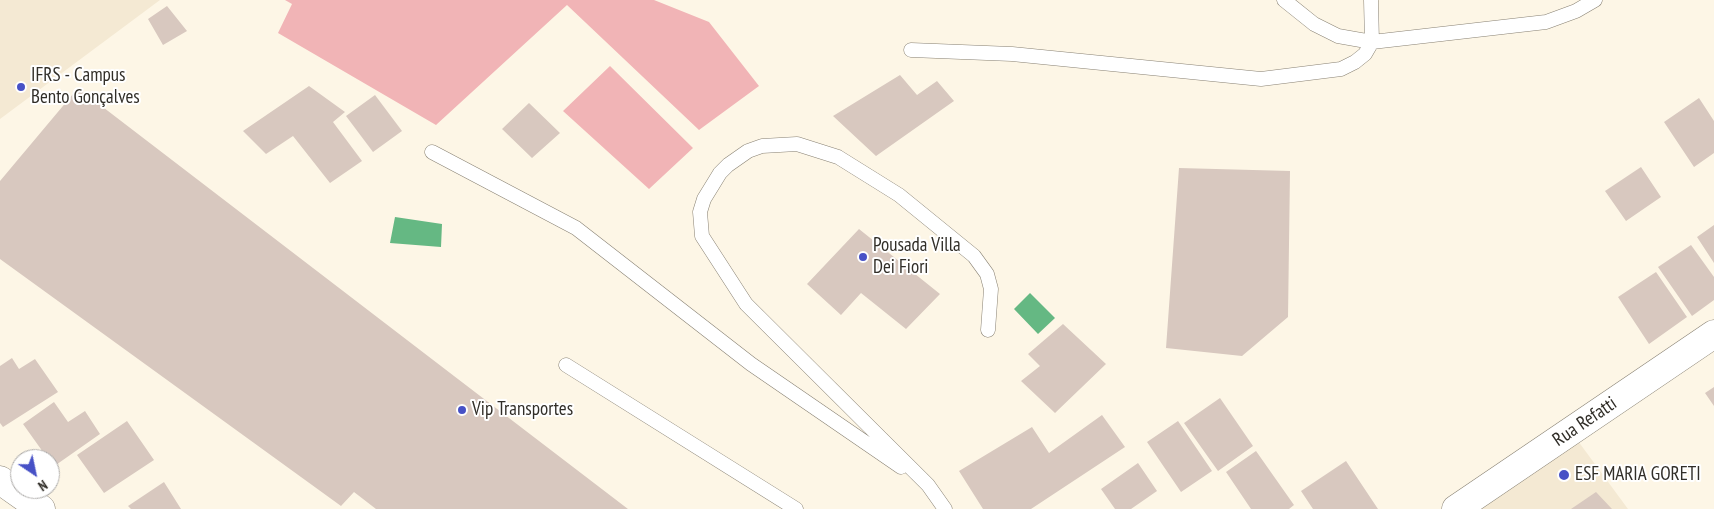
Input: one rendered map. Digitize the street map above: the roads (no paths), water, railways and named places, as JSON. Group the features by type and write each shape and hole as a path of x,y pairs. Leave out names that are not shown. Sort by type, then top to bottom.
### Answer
{"street":[{"name":"Rua Refatti","path":"1456,509 1714,334"},
{"path":"0,480 41,509"}],"lane":[{"path":"1284,0 1314,24 1338,36 1372,42 1546,22 1576,5 1594,0"},
{"path":"911,50 1012,54 1261,79 1341,69 1360,58 1372,42 1371,0"},
{"path":"945,509 928,485 746,304 702,236 700,212 704,199 720,173 728,165 748,151 762,146 797,144 838,156 899,195 974,256 987,274 991,289 988,330"},
{"path":"432,152 576,228 751,364 928,485"},
{"path":"566,365 796,509"}],"place":[{"name":"IFRS - Campus Bento Gonçalves","path":"21,87"},
{"name":"Pousada Villa Dei Fiori","path":"863,257"},
{"name":"Vip Transportes","path":"462,410"},
{"name":"ESF MARIA GORETI","path":"1564,475"}]}
